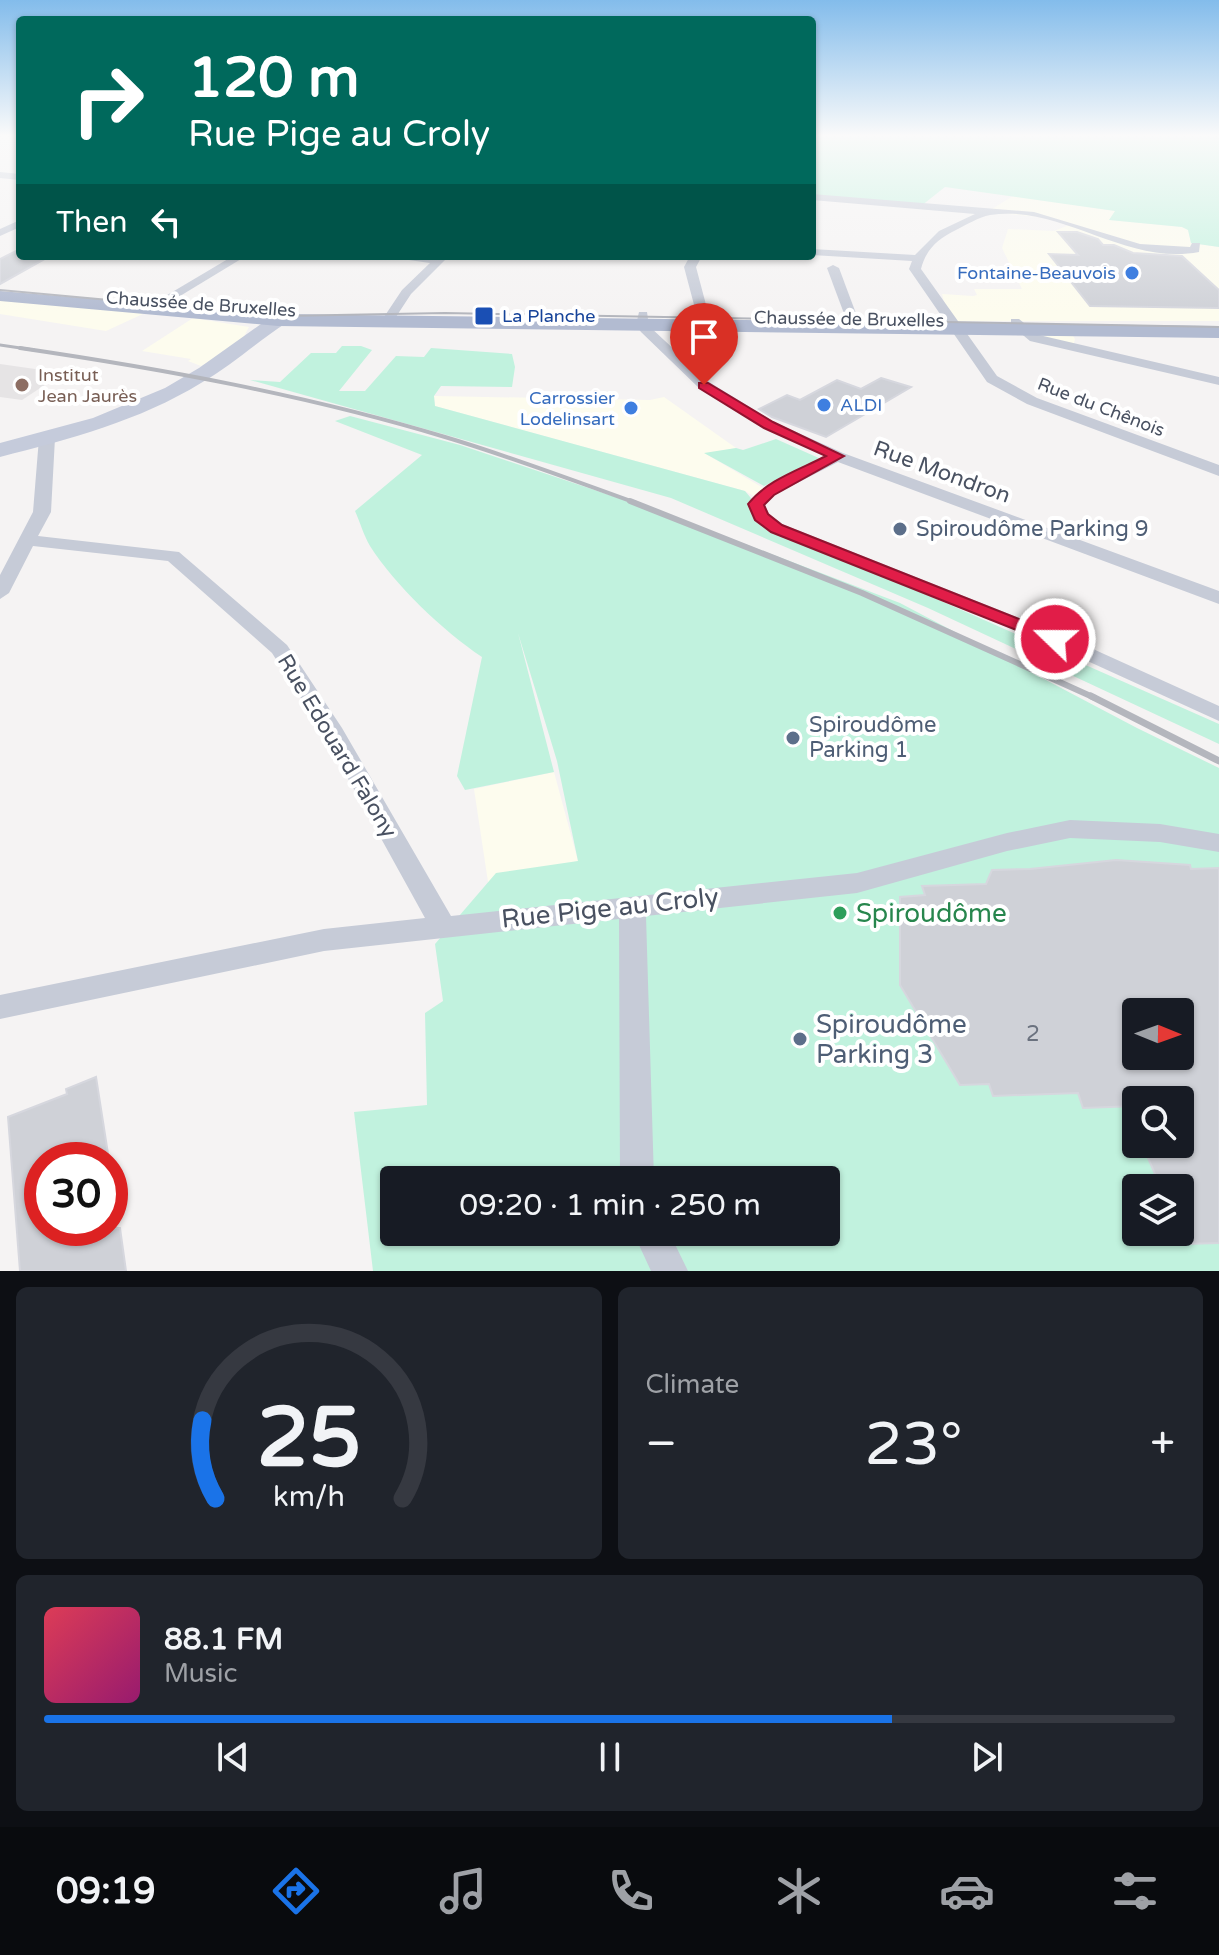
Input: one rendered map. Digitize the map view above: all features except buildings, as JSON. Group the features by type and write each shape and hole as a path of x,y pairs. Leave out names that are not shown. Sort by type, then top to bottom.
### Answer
{"main road":[{"name":"Chaussée de Bruxelles","path":"0,288 237,318 392,315 1019,325 1218,332"},
{"name":"Chaussée de Bruxelles","path":"0,296 281,316"},
{"path":"0,450 92,426 170,394 203,374 281,316"},
{"name":"Chaussée de Bruxelles","path":"643,320 703,316 853,323"},
{"name":"Chaussée de Bruxelles","path":"237,318 253,331 253,335"}],"street":[{"path":"816,197 1051,218 1149,249 1188,251 1195,250 1196,245"},
{"path":"816,252 917,258 926,242 987,212 1008,198"},
{"name":"Rue du Chênois","path":"917,258 915,269 992,379 1032,401 1219,471"},
{"path":"155,306 234,260"},
{"path":"392,315 406,292 439,260"},
{"path":"691,260 690,267 703,316"},
{"path":"833,268 853,323"},
{"name":"Rue Mondron","path":"643,320 704,385 769,425 837,456 1219,598"},
{"path":"1019,325 1035,338 1218,377"},
{"path":"0,593 42,512 47,438"},
{"path":"837,456 768,491 756,504 761,517 776,528 1055,639 1219,714"},
{"name":"Rue Edouard Falony","path":"27,540 63,541 173,556 280,649 331,728 443,926"},
{"name":"Rue Pige au Croly","path":"0,1007 324,940 857,883 1007,842 1070,829 1160,833 1219,843"},
{"path":"632,906 637,1166"},
{"path":"657,1246 670,1271"}],"shaded area":[{"path":"1015,196 1116,211 1110,220 1188,229 1191,243 1219,247 1219,321 1016,321 1067,326 1075,339 1073,347 1035,338 1014,321 949,321 942,294 973,296 977,295 974,289 1022,289 1002,248 1008,229 1054,231 1069,225 1051,218 987,212"},
{"path":"0,298 145,313 106,331 0,314"},
{"path":"193,318 249,327 240,344 201,366 188,361 191,359 142,351"},
{"name":"Institut Jean Jaurès","path":"0,364 63,373 22,400 0,397"},
{"path":"434,396 650,400 664,397 736,448 706,454 768,491 760,500 745,491 435,406"},
{"path":"554,772 578,861 488,882 474,789"}],"green space":[{"path":"816,196 933,196 921,206 816,198"},
{"path":"1011,196 1219,196 1219,247 1191,243 1188,230 1182,227 1109,220 1115,211"},
{"path":"342,346 361,346 372,350 339,391 365,391 396,356 424,357 431,348 512,354 515,367 512,387 441,386 434,396 435,406 745,491 776,528 1219,724 1219,744 928,608 671,498 250,380 280,382 311,353 336,353"},
{"name":"Spiroudôme","path":"350,416 460,445 663,513 900,603 1219,768 1219,1271 373,1271 354,1112 427,1105 425,1013 443,1001 435,944 496,873 578,861 557,761 518,633 554,772 465,790 457,776 482,657 436,621 406,591 370,546 355,511 422,455 335,421"},
{"path":"776,439 821,459 764,486 704,453 736,448 743,450"}],"tram line":[{"path":"0,290 282,316 445,313 1219,327"}],"railway":[{"path":"0,345 34,350"},
{"path":"20,348 181,374 340,408 469,444 636,503"},
{"path":"630,501 862,593 1094,698"},
{"path":"1094,698 1219,761"}],"place":[{"name":"Fontaine-Beauvois","path":"1132,273"},
{"name":"La Planche","path":"484,316"},
{"name":"Institut Jean Jaurès","path":"22,385"},
{"name":"ALDI","path":"824,405"},
{"name":"Carrossier Lodelinsart","path":"631,408"},
{"name":"Spiroudôme Parking 9","path":"900,529"},
{"name":"Spiroudôme Parking 1","path":"793,738"},
{"name":"Spiroudôme","path":"840,913"},
{"name":"Spiroudôme Parking 3","path":"800,1039"}],"route":[{"path":"704,385 769,425 837,456 768,491 756,504 761,517 776,528 1055,639"}]}
